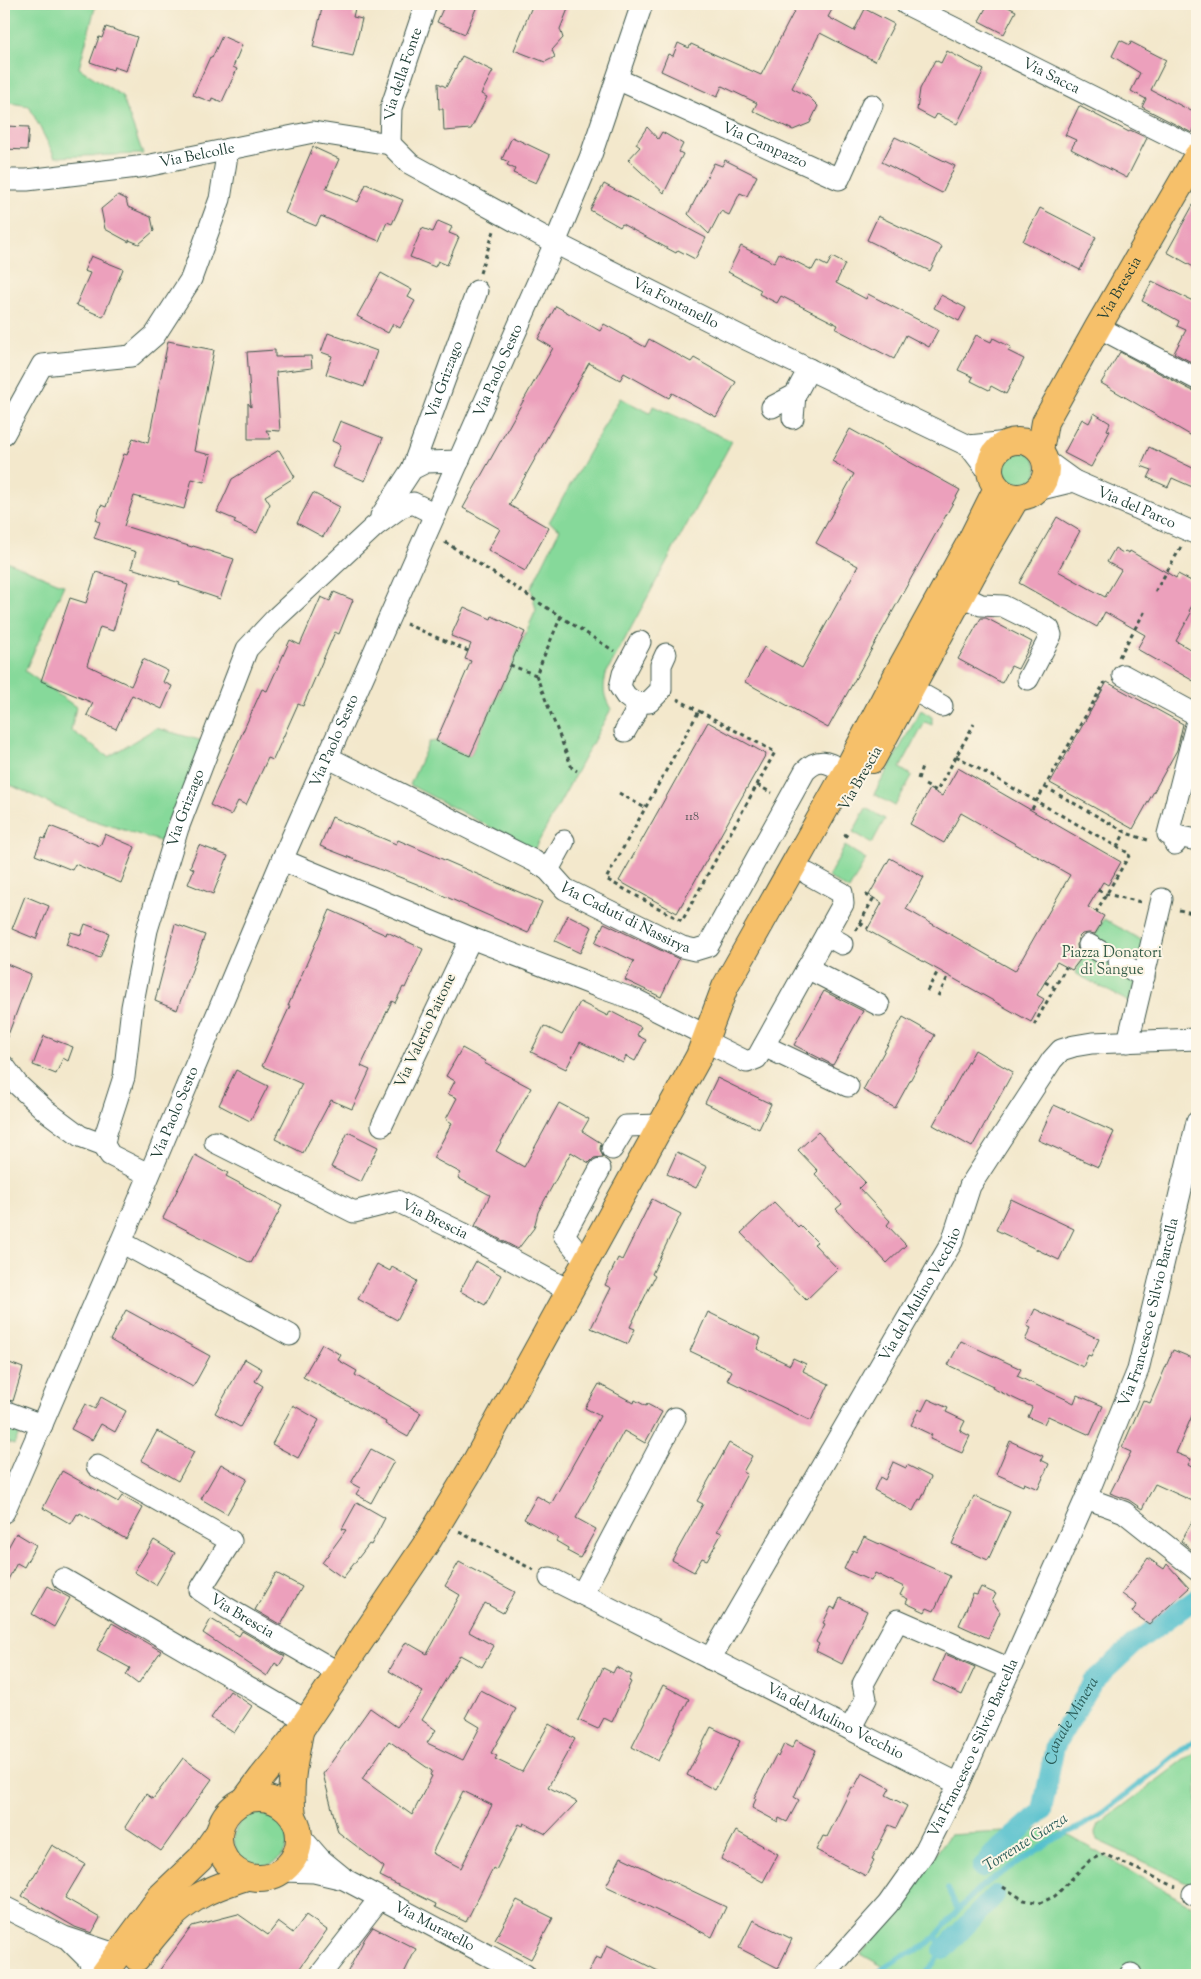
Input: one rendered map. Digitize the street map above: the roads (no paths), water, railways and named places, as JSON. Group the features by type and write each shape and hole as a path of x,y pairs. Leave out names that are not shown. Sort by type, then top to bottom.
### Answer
{"main road":[{"name":"Via Brescia","path":"1010,487 991,460 994,454 1028,448 1045,422 1197,156"},
{"name":"Via Brescia","path":"705,1045 725,987 846,772 970,542 1010,487 1045,476 1028,448"},
{"name":"Via Brescia","path":"116,1968 161,1896 200,1859 219,1832 228,1813 244,1801 304,1725 391,1598 473,1466 705,1045 740,996 912,689 987,548 1010,487"},
{"name":"Via Brescia","path":"283,1871 296,1855 297,1826 291,1796 291,1775 304,1725"},
{"path":"244,1801 266,1798 277,1802 286,1808 297,1826"},
{"path":"219,1832 221,1849 228,1864 236,1872 246,1877 265,1878 283,1871"},
{"path":"116,1968 156,1933 184,1905 203,1894 246,1877"}],"street":[{"name":"Via della Fonte","path":"390,144 390,108 426,4"},
{"path":"555,243 590,158 642,4"},
{"name":"Via Sacca","path":"906,4 1197,149"},
{"name":"Via Campazzo","path":"617,79 839,179 872,105"},
{"name":"Via Belcolle","path":"4,180 27,180 146,166 313,132 390,144"},
{"name":"Via Fontanello","path":"390,144 409,163 555,243 969,446 1010,487"},
{"path":"4,434 42,365 131,356 155,335 191,279 220,199 228,149"},
{"name":"Via Paolo Sesto","path":"4,1512 121,1242 148,1174 235,989 282,860 555,243"},
{"name":"Via Grizzago","path":"375,526 412,469 477,291"},
{"path":"1098,327 1197,379"},
{"path":"793,418 795,395 809,369"},
{"path":"772,407 795,395"},
{"path":"969,446 1028,448 1074,481"},
{"path":"412,469 426,462 459,461"},
{"path":"1010,487 1074,481"},
{"name":"Via del Parco","path":"1074,481 1194,532"},
{"name":"Via Grizzago","path":"104,1145 124,1077 132,1007 147,930 178,828 247,649 276,618 375,526 401,507 412,503 431,523"},
{"path":"962,596 981,605 1003,606 1049,629 1052,635 1028,679"},
{"path":"640,642 622,674 620,687 626,696 637,703 649,702 661,690 661,665 666,654"},
{"path":"1117,670 1197,715"},
{"path":"912,689 942,706"},
{"path":"625,731 636,712 637,703"},
{"path":"1177,841 1168,834 1197,721"},
{"name":"Via Caduti di Nassirya","path":"327,757 548,870 565,889 682,947 695,950 708,946 805,771 813,764 828,762 846,772"},
{"path":"548,870 564,842"},
{"path":"282,860 313,879 516,954 599,988 636,1000 705,1045 747,1062 756,1058 764,1046 807,968 841,936 842,893 808,874"},
{"path":"1128,1042 1162,899"},
{"name":"Via Valerio Paitone","path":"382,1125 471,938"},
{"path":"1103,953 1144,977"},
{"path":"807,968 879,1005"},
{"name":"Via del Mulino Vecchio","path":"710,1659 952,1242 970,1186 1043,1055 1074,1046 1197,1039"},
{"path":"764,1046 848,1086"},
{"path":"4,1066 18,1085 45,1110 80,1136 104,1145 110,1155 148,1174"},
{"name":"Via Francesco e Silvio Barcella","path":"824,1975 888,1904 924,1853 959,1784 1086,1498 1138,1370 1197,1122"},
{"path":"612,1149 626,1126 661,1126"},
{"name":"Via Brescia","path":"215,1142 354,1212 397,1201 462,1233 570,1291"},
{"path":"586,1262 564,1235 600,1169"},
{"path":"121,1242 290,1336"},
{"path":"4,1411 42,1425"},
{"path":"582,1594 675,1418"},
{"name":"Via Brescia","path":"97,1466 231,1541 200,1590 227,1608 339,1672"},
{"path":"1086,1498 1124,1512 1197,1570"},
{"name":"Via del Mulino Vecchio","path":"541,1574 959,1784"},
{"path":"63,1579 304,1725"},
{"path":"850,1729 866,1699 864,1684 898,1620 1010,1669"},
{"name":"Via Muratello","path":"297,1826 320,1858 344,1879 525,1975"},
{"name":"Via Muratello","path":"283,1871 314,1872 344,1879"},
{"path":"320,1975 380,1898"},
{"path":"4,1907 64,1937 116,1968"},
{"path":"64,1937 78,1947 88,1959 96,1975"}],"waterway":[{"name":"Canale Minera","path":"982,1868 993,1854 1042,1811 1055,1746 1093,1682 1135,1643 1197,1598"},
{"name":"Torrente Garza","path":"874,1975 899,1958 924,1947 982,1886 1056,1838 1082,1826 1105,1811 1197,1738"},
{"path":"948,1889 958,1910"},
{"name":"Canale Minera","path":"943,1950 995,1895"},
{"path":"925,1975 943,1950 936,1936"}],"park label":[{"name":"Piazza Donatori di Sangue","path":"1112,962"}]}
